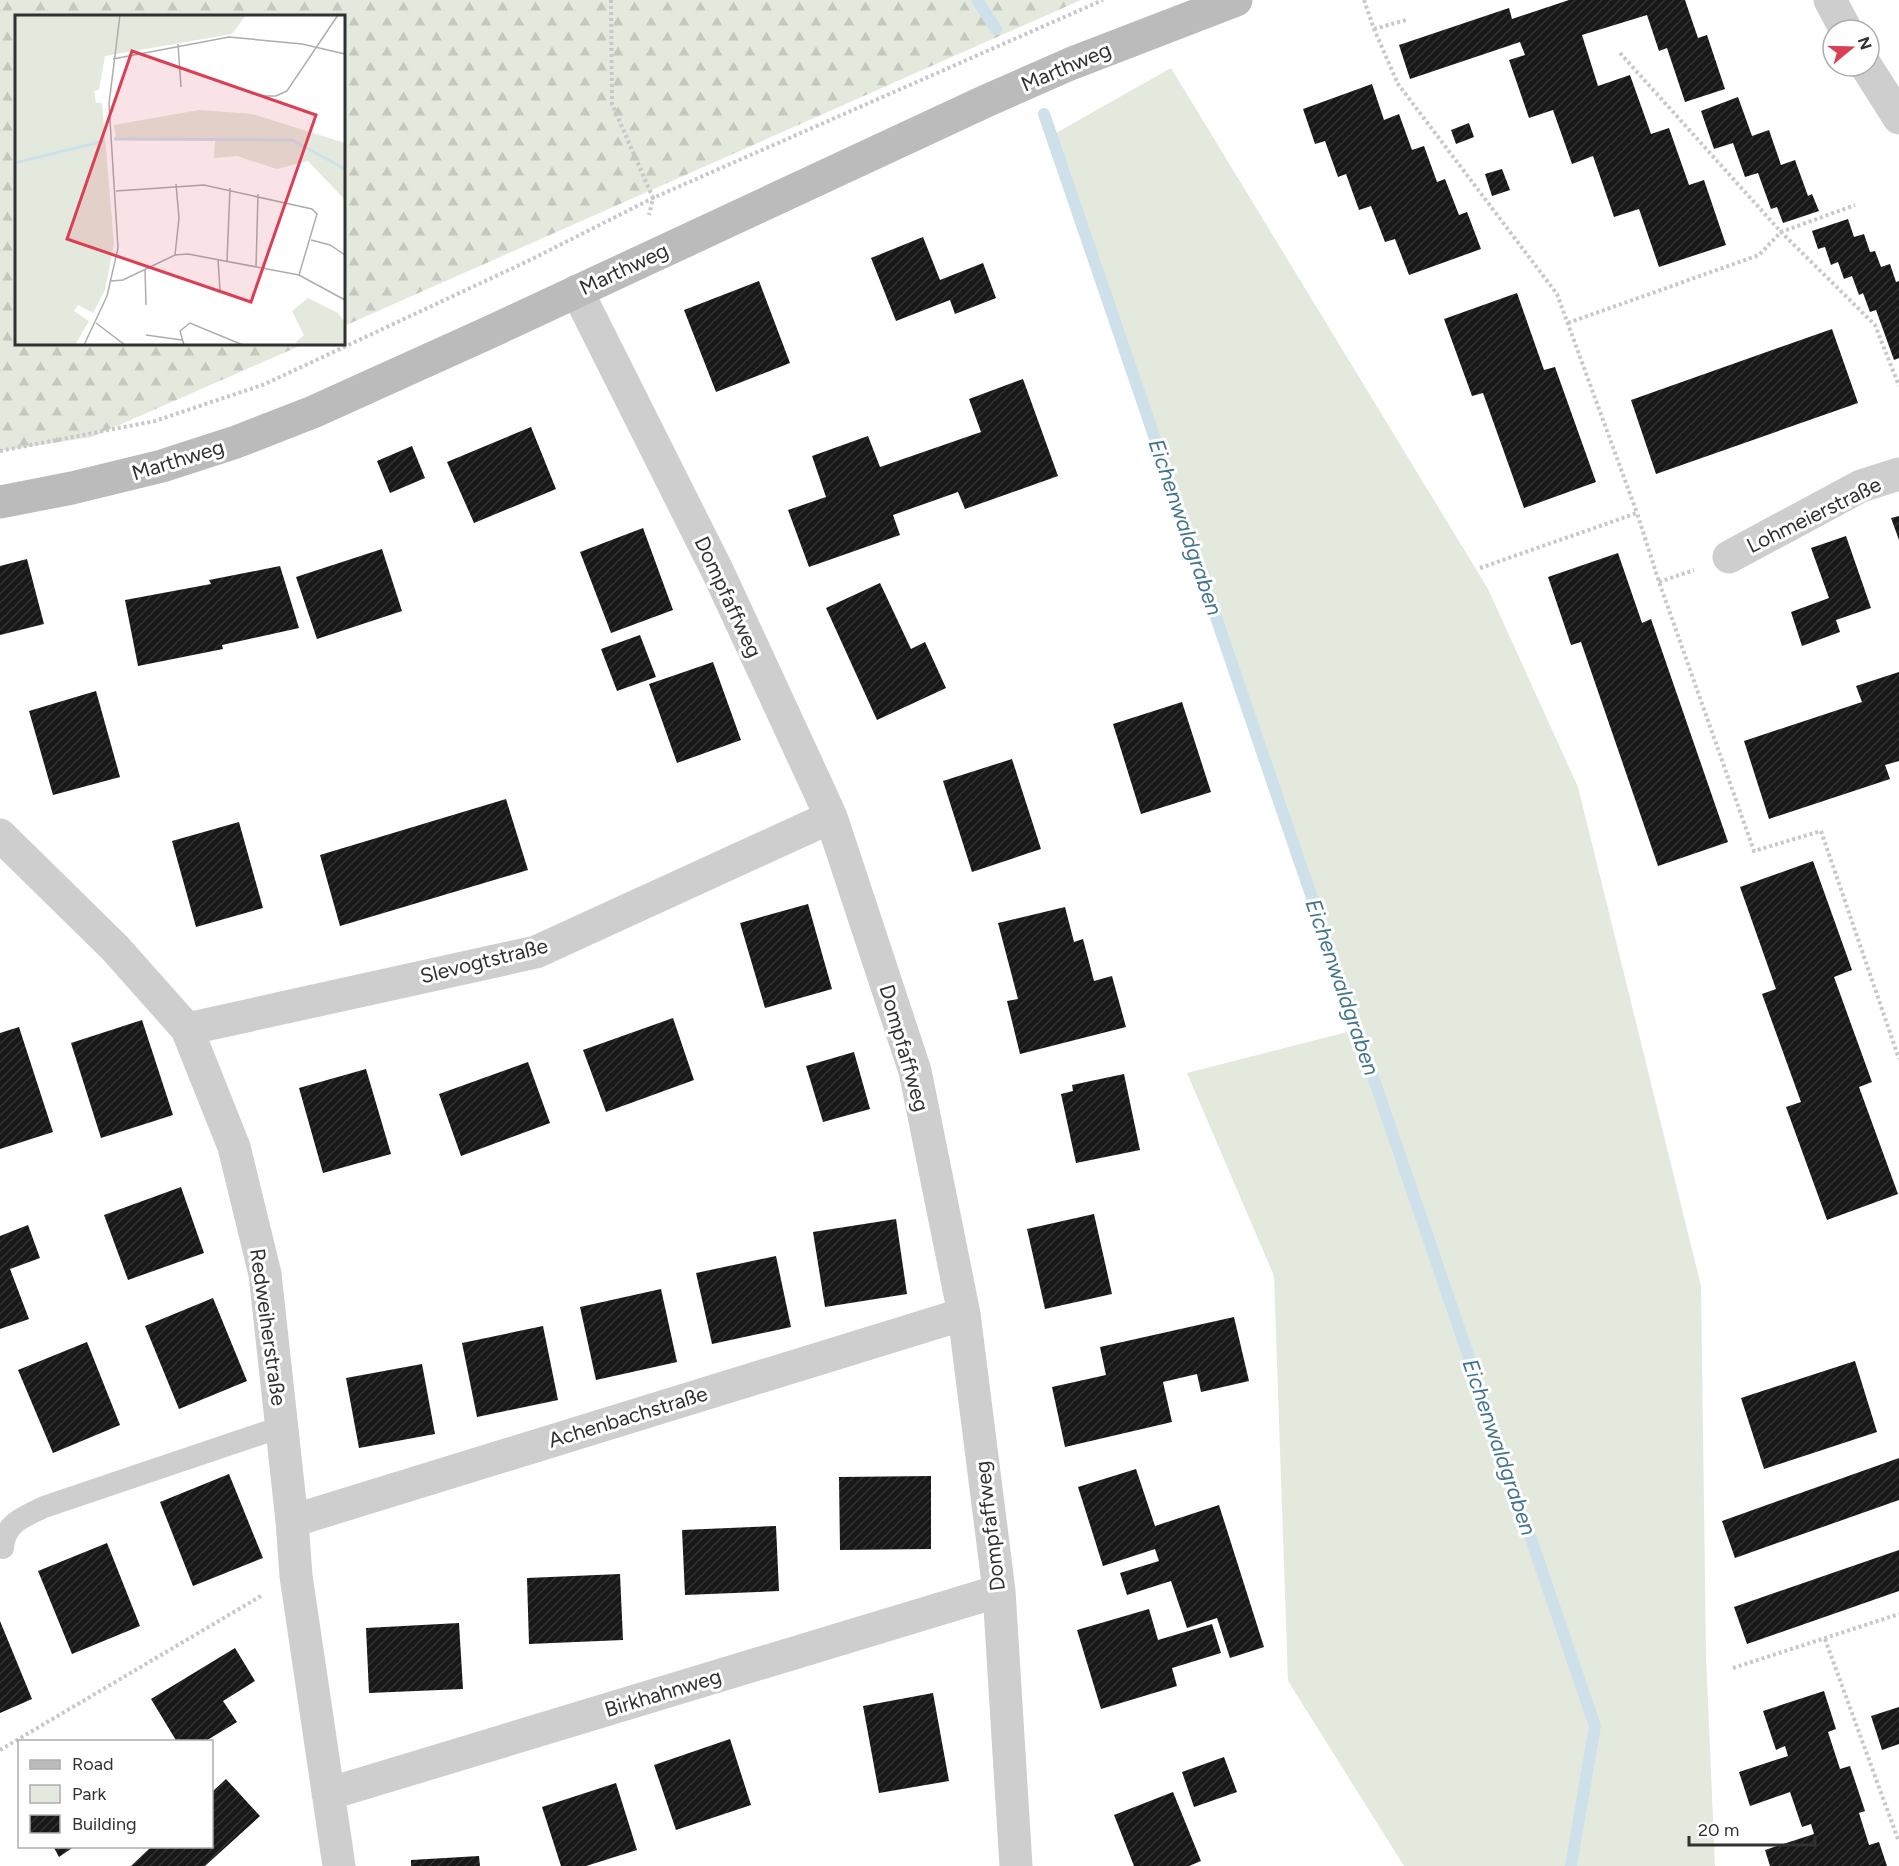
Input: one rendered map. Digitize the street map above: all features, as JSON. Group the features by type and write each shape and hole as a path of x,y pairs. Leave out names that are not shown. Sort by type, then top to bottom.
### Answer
{"main road":[{"name":"Marthweg","path":"0,502 72,488 162,466 236,442 352,395 1070,64 1236,0"}],"street":[{"path":"1830,0 1840,18"},
{"path":"1874,78 1899,118"},
{"name":"Dompfaffweg","path":"577,291 718,572 831,818 915,1071 964,1314 999,1592 1016,1866"},
{"name":"Lohmeierstraße","path":"1729,557 1861,486 1899,474"},
{"name":"Slevogtstraße","path":"187,1029 536,952 831,818"},
{"name":"Redweiherstraße","path":"0,835 115,948 187,1029 234,1147 265,1274 296,1576 339,1866"},
{"name":"Achenbachstraße","path":"292,1521 964,1314"},
{"name":"Birkhahnweg","path":"328,1794 999,1592"}],"lane":[{"path":"3,1548 4,1535 11,1526 44,1507 282,1427"}],"path":[{"path":"611,0 612,104 653,198 634,264"},
{"path":"0,451 155,421 265,384 528,261 653,198 1102,0"},
{"path":"1364,0 1398,84 1557,294 1637,513 1754,851 1821,831 1899,1059"},
{"path":"1374,29 1406,20"},
{"path":"1620,52 1781,232 1875,325 1899,386"},
{"path":"1568,323 1759,255 1781,232 1855,205"},
{"path":"1480,568 1637,513"},
{"path":"0,1750 296,1576"},
{"path":"1733,1668 1899,1614"},
{"path":"1825,1639 1899,1842"}],"green space":[{"path":"0,0 1081,0 345,326 345,15 15,15 15,345 302,345 92,437 0,451"},
{"path":"1171,68 1488,589 1578,787 1701,1286 1706,1655 1715,1866 1404,1866 1288,1681 1274,1276 1187,1073 1355,1030 1049,137"}],"building":[{"path":"1569,0 1685,0 1698,38 1707,35 1725,89 1685,102 1667,48 1659,51 1647,15 1582,35 1598,86 1630,75 1651,134 1669,128 1689,185 1704,180 1726,245 1659,267 1639,209 1614,217 1593,156 1572,164 1553,110 1529,118 1509,60 1525,55 1520,42 1410,79 1399,45 1509,8 1512,19"},
{"path":"1372,84 1384,120 1399,114 1412,150 1424,146 1437,182 1445,179 1459,215 1467,212 1481,249 1409,275 1395,239 1385,242 1371,206 1359,210 1346,174 1338,177 1325,141 1315,144 1303,109"},
{"path":"1738,97 1752,136 1769,130 1781,165 1795,160 1808,196 1812,194 1819,211 1783,223 1777,207 1771,209 1758,173 1745,177 1733,143 1714,149 1701,111"},
{"path":"1469,123 1474,137 1456,144 1451,130"},
{"path":"1502,169 1510,190 1492,196 1485,174"},
{"path":"1848,219 1854,237 1864,234 1870,252 1875,251 1881,267 1890,264 1896,282 1899,281 1899,358 1894,360 1876,310 1870,312 1863,293 1859,295 1852,276 1844,279 1838,262 1831,265 1825,247 1818,249 1812,231"},
{"path":"923,237 940,280 983,263 996,298 955,314 950,300 896,321 871,258"},
{"path":"759,281 790,363 716,392 684,310"},
{"path":"1517,293 1544,370 1555,367 1596,482 1524,508 1483,393 1472,396 1444,319"},
{"path":"1832,329 1858,403 1656,474 1631,400"},
{"path":"1023,379 1058,476 965,509 958,492 893,515 900,535 809,567 788,510 826,497 812,456 868,436 880,467 981,432 969,399"},
{"path":"531,427 556,489 474,523 447,462"},
{"path":"412,446 425,478 390,493 377,461"},
{"path":"1899,516 1899,540 1891,518"},
{"path":"643,528 673,610 611,633 580,552"},
{"path":"1846,536 1871,608 1836,620 1840,632 1802,646 1791,612 1829,598 1811,548"},
{"path":"382,549 402,611 317,639 296,577"},
{"path":"1618,553 1642,623 1651,619 1728,842 1658,866 1581,642 1571,645 1548,577"},
{"path":"27,559 44,624 0,635 0,566"},
{"path":"280,566 299,628 222,645 223,649 138,666 125,600 211,584 209,580"},
{"path":"880,583 911,649 925,642 946,688 877,720 826,608"},
{"path":"640,635 656,677 617,691 601,649"},
{"path":"713,662 741,740 677,763 649,684"},
{"path":"1899,672 1899,761 1885,765 1890,779 1769,819 1744,741 1862,702 1856,686"},
{"path":"96,691 120,777 53,795 29,711"},
{"path":"1182,702 1211,792 1141,814 1113,724"},
{"path":"1012,759 1041,849 972,872 943,781"},
{"path":"506,799 528,870 340,926 320,855"},
{"path":"239,822 263,908 196,927 172,841"},
{"path":"1813,861 1852,970 1834,977 1872,1082 1859,1087 1898,1194 1827,1220 1786,1107 1801,1102 1762,994 1776,989 1740,887"},
{"path":"808,904 832,989 765,1008 740,923"},
{"path":"1065,907 1074,942 1083,939 1094,981 1112,976 1126,1027 1020,1054 1007,1001 1018,999 998,923"},
{"path":"673,1018 694,1080 606,1112 583,1050"},
{"path":"142,1020 173,1115 101,1138 71,1043"},
{"path":"19,1027 53,1132 0,1149 0,1033"},
{"path":"854,1052 870,1109 823,1122 806,1066"},
{"path":"528,1062 550,1123 461,1156 439,1094"},
{"path":"366,1069 391,1154 323,1173 299,1088"},
{"path":"1124,1074 1140,1150 1076,1163 1061,1094 1073,1091 1072,1085"},
{"path":"181,1187 204,1253 128,1280 104,1215"},
{"path":"1094,1214 1112,1294 1045,1309 1027,1229"},
{"path":"896,1219 907,1294 825,1307 813,1232"},
{"path":"28,1225 40,1258 10,1269 29,1319 0,1329 0,1236"},
{"path":"776,1256 791,1327 712,1344 696,1273"},
{"path":"661,1289 677,1362 596,1380 580,1307"},
{"path":"213,1298 247,1381 179,1409 145,1326"},
{"path":"1234,1317 1249,1381 1201,1392 1197,1374 1163,1382 1172,1422 1065,1447 1052,1387 1106,1375 1100,1347"},
{"path":"543,1326 558,1400 477,1417 462,1343"},
{"path":"87,1342 120,1425 53,1453 18,1370"},
{"path":"1855,1361 1877,1432 1764,1469 1741,1398"},
{"path":"422,1364 435,1434 359,1448 346,1378"},
{"path":"1899,1458 1899,1500 1735,1558 1722,1521"},
{"path":"1136,1469 1155,1526 1219,1505 1264,1647 1230,1658 1217,1618 1187,1628 1171,1581 1127,1595 1120,1573 1159,1561 1155,1549 1103,1566 1078,1487"},
{"path":"229,1474 263,1558 193,1586 160,1502"},
{"path":"931,1476 931,1549 840,1550 839,1477"},
{"path":"776,1526 779,1591 685,1595 682,1530"},
{"path":"107,1543 140,1626 72,1654 38,1571"},
{"path":"1899,1550 1899,1591 1747,1644 1734,1607"},
{"path":"620,1574 623,1640 529,1644 527,1578"},
{"path":"1149,1609 1158,1640 1212,1624 1221,1653 1172,1668 1177,1686 1101,1709 1077,1630"},
{"path":"0,1621 32,1699 0,1713"},
{"path":"459,1623 463,1689 369,1693 366,1628"},
{"path":"235,1648 255,1681 223,1701 237,1722 207,1740 176,1740 151,1699"},
{"path":"1824,1691 1836,1729 1828,1732 1840,1769 1850,1766 1865,1811 1859,1813 1869,1845 1879,1842 1887,1866 1770,1866 1765,1850 1814,1834 1811,1824 1802,1827 1790,1792 1750,1806 1739,1772 1788,1756 1785,1746 1776,1750 1763,1711"},
{"path":"933,1693 949,1781 879,1793 863,1706"},
{"path":"1899,1707 1899,1744 1882,1750 1871,1716"},
{"path":"730,1739 751,1805 676,1830 654,1765"},
{"path":"1224,1757 1237,1792 1194,1807 1182,1772"},
{"path":"226,1779 260,1816 205,1866 131,1866 150,1848 213,1848 213,1791"},
{"path":"616,1783 637,1850 586,1866 561,1866 542,1807"},
{"path":"1173,1792 1201,1861 1189,1866 1134,1866 1114,1815"},
{"path":"54,1848 72,1848 59,1857"},
{"path":"479,1856 480,1866 411,1866 411,1860"}],"waterway":[{"name":"Eichenwaldgraben","path":"977,0 996,29"},
{"name":"Eichenwaldgraben","path":"1044,114 1595,1726 1571,1866"}]}
